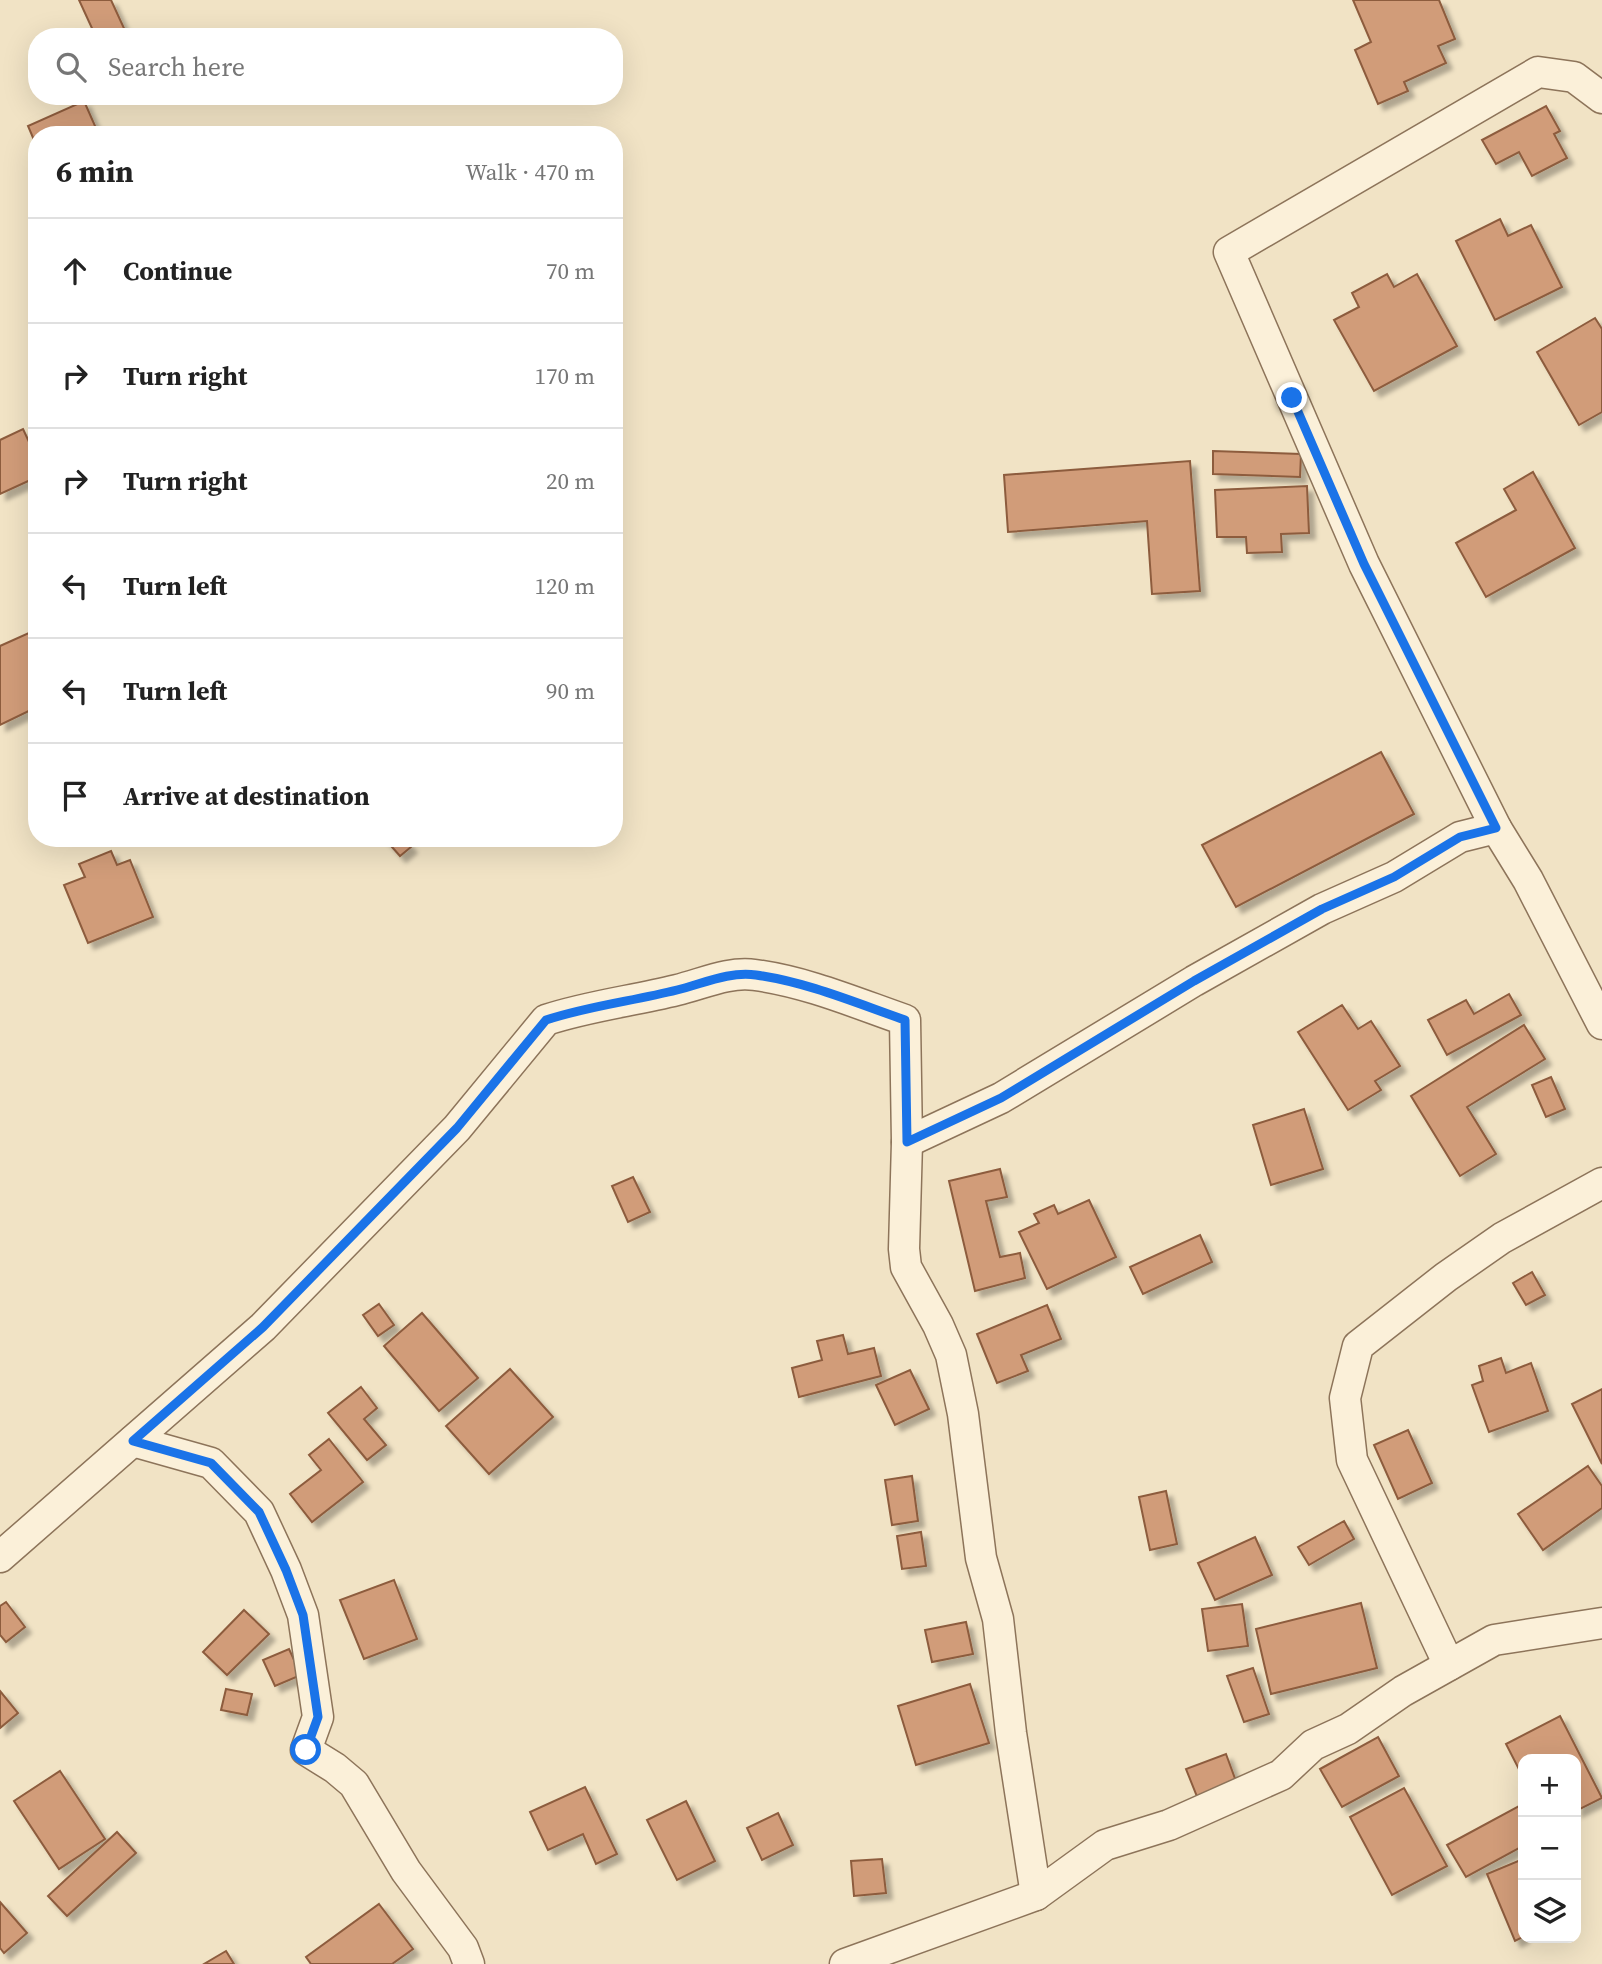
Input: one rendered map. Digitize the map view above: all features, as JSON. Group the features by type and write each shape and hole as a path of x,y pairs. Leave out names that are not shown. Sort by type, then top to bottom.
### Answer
{"street":[{"path":"1602,98 1574,77 1538,72 1229,252 1364,564 1496,828 1528,880 1602,1024"},
{"path":"907,1142 1001,1098 1194,981 1322,909 1394,877 1460,837 1496,828"},
{"path":"0,1557 282,1307 457,1128 546,1020 733,975 754,975 821,990 905,1020 905,1267 939,1325 951,1356 961,1402 981,1558 998,1619 1011,1733 1036,1895"},
{"path":"1449,1665 1352,1460 1345,1398 1358,1346 1446,1277 1502,1238 1602,1183"},
{"path":"133,1441 211,1463 259,1512 303,1615 318,1717 306,1750 354,1784 406,1871 463,1948 469,1964"},
{"path":"845,1964 1036,1895 1105,1845 1169,1825 1281,1775 1313,1745 1348,1729 1403,1691 1494,1640 1602,1623"}],"building":[{"path":"79,0 111,0 124,28 92,28"},
{"path":"1353,0 1439,0 1455,39 1438,46 1446,63 1404,82 1408,91 1378,104 1355,50 1371,42"},
{"path":"75,105 86,105 95,126 28,126"},
{"path":"1546,106 1560,131 1554,134 1567,158 1532,176 1519,152 1496,164 1482,140"},
{"path":"1500,219 1508,236 1531,225 1562,287 1495,320 1456,241"},
{"path":"1387,274 1394,287 1417,274 1457,346 1374,391 1334,320 1359,307 1352,293"},
{"path":"1595,318 1602,329 1602,412 1579,425 1537,352"},
{"path":"23,429 28,440 28,481 0,494 0,440"},
{"path":"1213,451 1301,454 1300,477 1213,474"},
{"path":"1190,461 1200,591 1152,594 1147,521 1008,532 1004,475"},
{"path":"1533,472 1575,548 1486,597 1456,543 1516,510 1504,489"},
{"path":"1307,486 1309,533 1281,534 1282,552 1247,553 1246,537 1217,537 1215,490"},
{"path":"28,633 28,711 0,725 0,646"},
{"path":"1381,752 1414,814 1236,907 1202,845"},
{"path":"392,847 411,847 400,856"},
{"path":"111,851 117,865 130,860 153,917 88,943 64,885 85,877 79,864"},
{"path":"1509,994 1521,1015 1447,1055 1428,1020 1466,1000 1474,1014"},
{"path":"1342,1005 1358,1029 1371,1021 1400,1066 1375,1081 1381,1090 1348,1110 1298,1032"},
{"path":"1524,1025 1545,1059 1467,1107 1496,1154 1460,1176 1411,1096"},
{"path":"1551,1077 1565,1109 1546,1117 1532,1085"},
{"path":"1304,1109 1323,1169 1271,1185 1253,1125"},
{"path":"1000,1169 1007,1197 986,1201 1000,1257 1020,1253 1025,1278 975,1291 949,1181"},
{"path":"633,1177 650,1212 628,1222 612,1186"},
{"path":"1089,1200 1116,1257 1047,1289 1019,1232 1039,1223 1034,1214 1054,1205 1058,1214"},
{"path":"1200,1235 1212,1262 1143,1294 1130,1267"},
{"path":"1532,1272 1545,1295 1526,1305 1513,1283"},
{"path":"379,1304 394,1325 378,1336 363,1315"},
{"path":"1047,1305 1061,1339 1021,1355 1028,1371 997,1383 977,1334"},
{"path":"422,1313 478,1378 439,1411 384,1346"},
{"path":"843,1335 848,1354 874,1348 881,1376 799,1397 792,1368 822,1360 817,1341"},
{"path":"1501,1358 1506,1373 1531,1363 1548,1411 1489,1432 1472,1385 1483,1381 1479,1366"},
{"path":"510,1369 553,1417 489,1474 446,1426"},
{"path":"910,1370 929,1409 895,1425 876,1385"},
{"path":"361,1387 377,1408 364,1419 386,1445 367,1460 328,1413"},
{"path":"1602,1389 1602,1464 1572,1404"},
{"path":"1408,1430 1432,1483 1398,1499 1374,1445"},
{"path":"329,1439 363,1482 312,1522 290,1494 321,1470 309,1455"},
{"path":"1588,1466 1602,1486 1602,1508 1543,1550 1518,1514"},
{"path":"912,1476 918,1521 892,1525 885,1480"},
{"path":"1166,1491 1177,1544 1150,1550 1139,1497"},
{"path":"1344,1521 1354,1539 1309,1565 1298,1547"},
{"path":"921,1532 926,1566 902,1569 897,1536"},
{"path":"1255,1537 1272,1575 1215,1600 1198,1563"},
{"path":"394,1580 417,1639 364,1659 340,1600"},
{"path":"6,1602 25,1627 6,1642 0,1635 0,1606"},
{"path":"1361,1603 1377,1668 1271,1694 1256,1629"},
{"path":"1242,1604 1248,1646 1208,1651 1202,1609"},
{"path":"244,1610 269,1634 227,1675 203,1652"},
{"path":"966,1622 973,1654 932,1662 925,1630"},
{"path":"289,1649 301,1675 275,1686 263,1660"},
{"path":"1253,1668 1269,1714 1244,1722 1227,1676"},
{"path":"970,1684 989,1743 916,1765 898,1706"},
{"path":"226,1689 252,1694 247,1715 221,1710"},
{"path":"0,1691 18,1713 0,1728"},
{"path":"1560,1716 1579,1754 1518,1754 1518,1767 1506,1744"},
{"path":"1378,1737 1399,1776 1342,1807 1320,1769"},
{"path":"1226,1754 1237,1784 1198,1799 1186,1769"},
{"path":"1581,1757 1602,1798 1581,1808"},
{"path":"60,1771 105,1839 59,1869 14,1801"},
{"path":"585,1787 617,1854 596,1864 583,1834 548,1850 530,1812"},
{"path":"1404,1788 1447,1866 1392,1895 1350,1817"},
{"path":"686,1801 715,1861 677,1880 647,1820"},
{"path":"1518,1807 1518,1849 1466,1877 1447,1845"},
{"path":"778,1813 793,1845 762,1860 747,1828"},
{"path":"117,1832 136,1853 67,1916 48,1896"},
{"path":"882,1859 886,1893 854,1896 851,1861"},
{"path":"1518,1861 1518,1940 1515,1941 1487,1874"},
{"path":"0,1902 27,1933 4,1953 0,1948"},
{"path":"379,1904 413,1949 392,1964 311,1964 306,1957"},
{"path":"226,1951 234,1964 204,1964"}],"route":[{"path":"306,1750 318,1717 303,1615 259,1512 211,1463 133,1441 263,1327 457,1128 546,1020 733,975 754,975 821,990 905,1020 907,1142 1001,1098 1194,981 1322,909 1394,877 1460,837 1496,828 1364,564 1292,398"}]}
